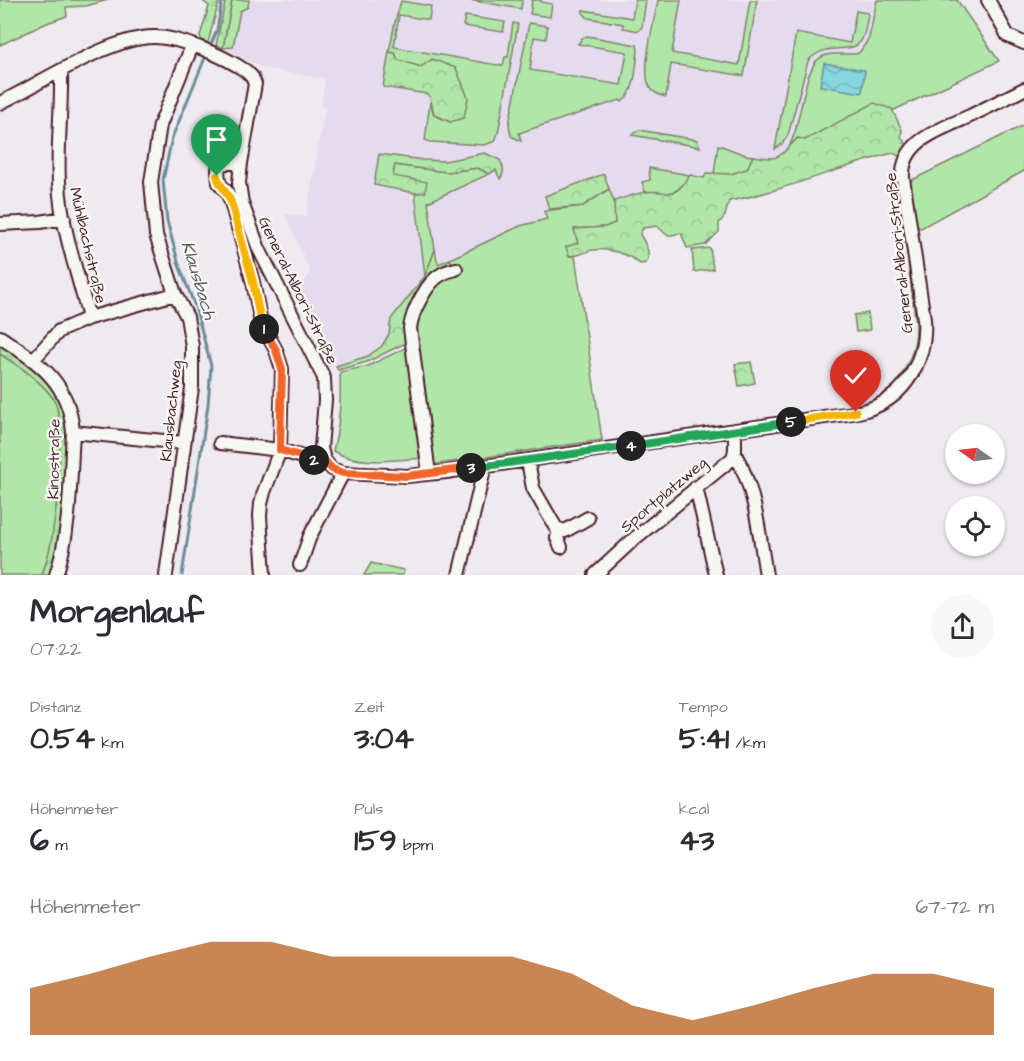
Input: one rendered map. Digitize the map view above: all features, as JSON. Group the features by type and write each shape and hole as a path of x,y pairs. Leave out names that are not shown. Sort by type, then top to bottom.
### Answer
{"street":[{"path":"987,0 1008,36 1024,43"},
{"path":"0,103 92,56 140,39 165,38 194,47"},
{"name":"General-Albori-Straße","path":"194,47 242,68 252,77 255,84 239,183 246,216 259,249 324,378 325,400 321,448 324,460"},
{"name":"Klausbachweg","path":"166,575 192,388 192,346 187,317 175,294 156,235 151,182 160,125 194,47"},
{"name":"Mühlbachstraße","path":"61,71 59,185 64,218 89,318"},
{"name":"General-Albori-Straße","path":"343,473 407,476 528,461 866,410 886,401 903,388 920,357 924,331 903,178 906,160 912,149 931,134 1024,89"},
{"path":"241,163 223,163 218,169 217,176 231,202 253,282 261,323 276,350 282,369 280,450 261,504 264,575"},
{"path":"0,224 64,218"},
{"path":"429,474 410,328 415,309 430,286 440,274 456,268"},
{"path":"33,360 59,331 89,318 175,294"},
{"name":"Kinostraße","path":"0,337 33,360 58,385 72,417 73,432 66,526 56,575"},
{"path":"735,430 735,454 751,488 766,575"},
{"path":"73,432 184,443"},
{"path":"220,443 280,450 312,460 324,460 332,469 343,473 310,536 300,565"},
{"name":"Sportplatzweg","path":"595,575 735,454"},
{"path":"528,461 533,488 559,530"},
{"path":"459,575 485,466"},
{"path":"696,487 716,575"},
{"path":"559,530 569,530 588,518"},
{"path":"559,530 556,538 561,548"}],"shaded area":[{"path":"232,0 957,0 999,61 889,113 391,319 389,334 382,346 368,356 336,366 297,285 307,280 310,271 285,214 306,217 325,108 321,107 325,79 263,68 223,48"}],"green space":[{"path":"0,0 108,0 86,6 66,7 67,16 0,45"},
{"path":"205,0 232,0 223,48 216,45 225,3 219,1 208,43 202,41 200,36 209,6 204,2"},
{"path":"232,0 249,0 248,7 240,11 233,47 223,48"},
{"path":"469,0 522,0 521,9"},
{"path":"532,0 552,4 550,17 530,14"},
{"path":"635,0 646,0 642,27 639,31 623,28 623,24 588,18 583,13 583,10 632,18"},
{"path":"658,0 681,0 672,53 739,65 750,0 757,0 744,76 671,64 666,97 653,91 647,79 647,57"},
{"path":"877,0 957,0 999,61 892,111 892,109 805,141 798,138 790,145 808,77 815,62 831,54 860,52 869,38"},
{"path":"401,1 431,6 429,20 399,15 394,47 503,66 505,57 508,57 513,23 518,24 495,141 485,145 425,140 430,102 434,115 450,122 468,98 456,69 432,59 421,67 398,60 395,53 389,52"},
{"path":"856,11 868,13 863,37 854,47 823,51 808,61 788,135 775,149 796,33 850,43"},
{"path":"465,16 505,22 503,32 463,26"},
{"path":"529,23 548,26 546,39 534,37 530,70 621,85 627,52 578,44 582,38 587,36 637,45 634,78 627,98 622,102 620,100 519,133 521,141 511,136 509,124"},
{"path":"389,52 395,53 398,60 421,67 432,59 456,68 468,98 464,118 450,122 434,114 430,97 427,94 383,87"},
{"path":"874,103 892,109 902,130 901,137 908,146 901,157 893,153 771,191 729,201 725,216 719,223 719,232 705,245 687,248 681,233 668,236 657,226 643,228 640,234 648,252 646,263 640,264 625,255 606,250 593,250 569,256 566,247 578,243 574,229 605,227 615,223 614,201 642,193 674,192 690,175 704,178 706,173 731,174 747,169 753,156 775,158 798,138 805,140"},
{"path":"1024,125 1024,171 921,228 915,226 910,181"},
{"path":"639,130 697,140 700,147 632,135"},
{"path":"718,145 753,156 747,169 731,174 714,174"},
{"path":"485,153 500,160 503,174 500,179 496,170 489,174 478,168 447,172 395,165 393,176 427,182 425,192 415,193 374,185 379,154 445,161"},
{"path":"394,165 447,172 478,168 489,174 428,202 435,250 425,276 415,193 425,192 393,176"},
{"path":"649,168 690,175 675,191 645,192 642,182 650,180"},
{"path":"604,174 609,189 583,206 549,209 545,196"},
{"path":"609,189 614,201 615,223 605,227 574,229 578,243 569,256 575,256 602,440 424,466 423,458 389,461 366,460 343,456 333,451 340,412 340,372 368,366 407,347 407,316 418,293 452,264 450,259 520,226 547,219 544,211 583,206"},
{"path":"908,245 919,336 913,359 901,382 898,380 912,354 916,333 906,246"},
{"path":"710,248 713,269 694,272 692,250"},
{"path":"435,250 438,264 450,259 452,264 432,275 418,293 407,317 407,343 367,362 338,370 336,366 368,356 382,346 389,334 391,319 425,276"},
{"path":"868,313 870,330 856,332 854,315"},
{"path":"0,344 41,376 54,392 63,412 67,461 65,498 62,531 53,575 42,575 51,542 57,502 60,441 57,408 53,398 35,379 0,354"},
{"path":"0,354 35,379 53,398 57,408 60,462 57,502 53,536 42,575 0,575"},
{"path":"751,362 755,383 739,386 735,364"},
{"path":"371,563 404,570 403,575 364,575"}],"water":[{"path":"824,63 865,70 862,93 820,86"}],"waterway":[{"name":"Klausbach","path":"210,47 217,30 222,0"},
{"name":"Klausbach","path":"182,575 208,405 211,366 196,309 179,265 167,221 163,180 172,138 207,53"}],"route":[{"path":"217,176 231,202 253,282 261,323 276,350 282,369 280,450 312,460 324,460 332,469 343,473 407,476 528,461 856,412"}]}
